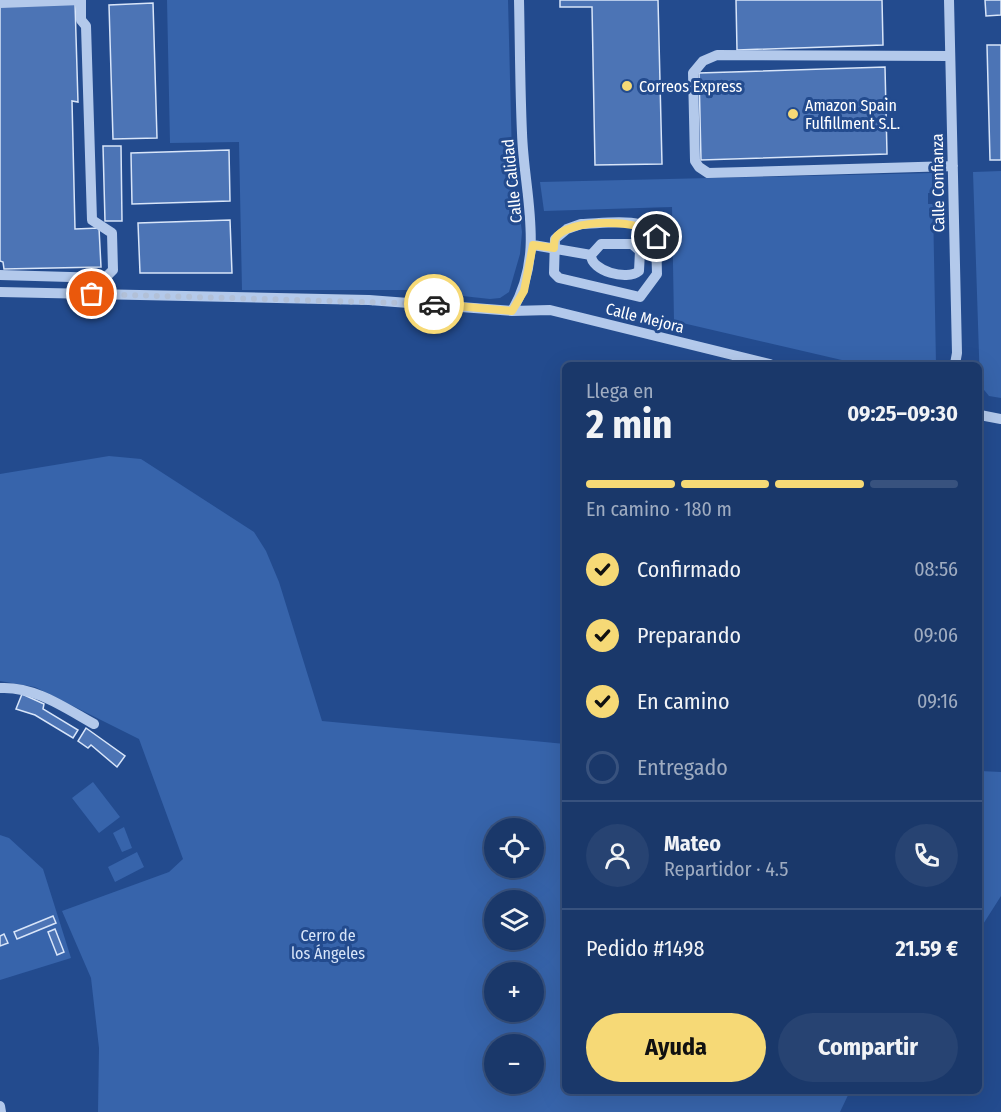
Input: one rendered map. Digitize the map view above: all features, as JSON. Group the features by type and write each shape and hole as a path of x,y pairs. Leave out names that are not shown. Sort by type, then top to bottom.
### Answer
{"street":[{"path":"0,3 81,0 81,20 86,26 92,220 112,233 113,270 105,278 0,275"},
{"name":"Calle Calidad","path":"512,311 524,291 533,245 522,134 519,0"},
{"name":"Calle Confianza","path":"949,0 955,362"},
{"path":"950,56 920,58 916,55 717,55 703,61 693,73 695,161 702,171 716,174 953,166"},
{"path":"640,224 654,232 657,237 657,274 640,297 636,298 559,278 553,269 554,248 555,239 574,226 640,224"},
{"path":"601,244 632,244 640,251 639,271 627,276 595,267 591,262 591,255 601,244"},
{"path":"533,245 591,255"},
{"path":"0,292 369,300 512,311"},
{"name":"Calle Mejora","path":"512,311 550,310 762,362"},
{"path":"982,415 1001,419"},
{"path":"0,687 28,691 52,700 94,724"},
{"path":"0,1106 1,1112"}],"green space":[{"path":"167,0 508,0 512,158 522,232 520,254 509,292 500,298 490,299 407,290 242,290 239,142 170,143"},
{"path":"1001,171 1001,398 989,396 982,387 973,172"},
{"path":"932,173 932,193 928,193 928,204 933,204 936,362 850,362 674,321 672,207 544,211 540,182"},
{"name":"Cerro de los Ángeles","path":"109,456 141,459 254,532 266,551 279,582 322,721 562,744 562,1094 849,1094 840,1112 98,1112 99,1048 91,978 62,911 169,872 183,859 139,739 35,687 0,681 0,474"},
{"path":"982,771 1001,772 1001,896 982,926"},
{"path":"93,782 120,817 99,833 72,798"},
{"path":"124,827 132,848 122,852 113,833"},
{"path":"0,835 9,838 43,869 71,958 0,980"},
{"path":"137,852 144,867 115,882 108,867"}],"building":[{"name":"Correos Express","path":"560,0 658,0 662,164 595,165 592,7 560,7"},
{"path":"736,0 882,0 883,45 737,50"},
{"path":"985,0 1001,0 1001,15 986,16"},
{"path":"75,3 78,102 72,101 75,229 99,228 101,267 4,269 3,262 0,261 0,6"},
{"path":"153,3 157,138 113,139 109,5"},
{"path":"987,45 1001,45 1001,160 990,160"},
{"name":"Amazon Spain Fulfillment S.L.","path":"885,67 887,154 701,160 699,73"},
{"path":"103,146 121,146 122,221 105,221"},
{"path":"229,150 230,201 132,204 131,153"},
{"path":"230,220 232,273 140,273 138,223"},
{"path":"22,694 44,704 43,709 78,730 73,738 35,715 16,709"},
{"path":"86,728 125,756 117,767 91,745 88,748 78,741"},
{"path":"53,916 56,923 17,939 14,932"},
{"path":"55,929 64,952 57,955 48,932"},
{"path":"4,934 8,943 0,946 0,936"}],"way so far":[{"path":"92,294 369,300 434,304"}],"place":[{"name":"Correos Express","path":"627,86"},
{"name":"Amazon Spain Fulfillment S.L.","path":"793,114"}],"route":[{"path":"434,304 512,311 524,291 533,245 554,248 555,239 574,226 640,224 654,232 657,237"}]}
